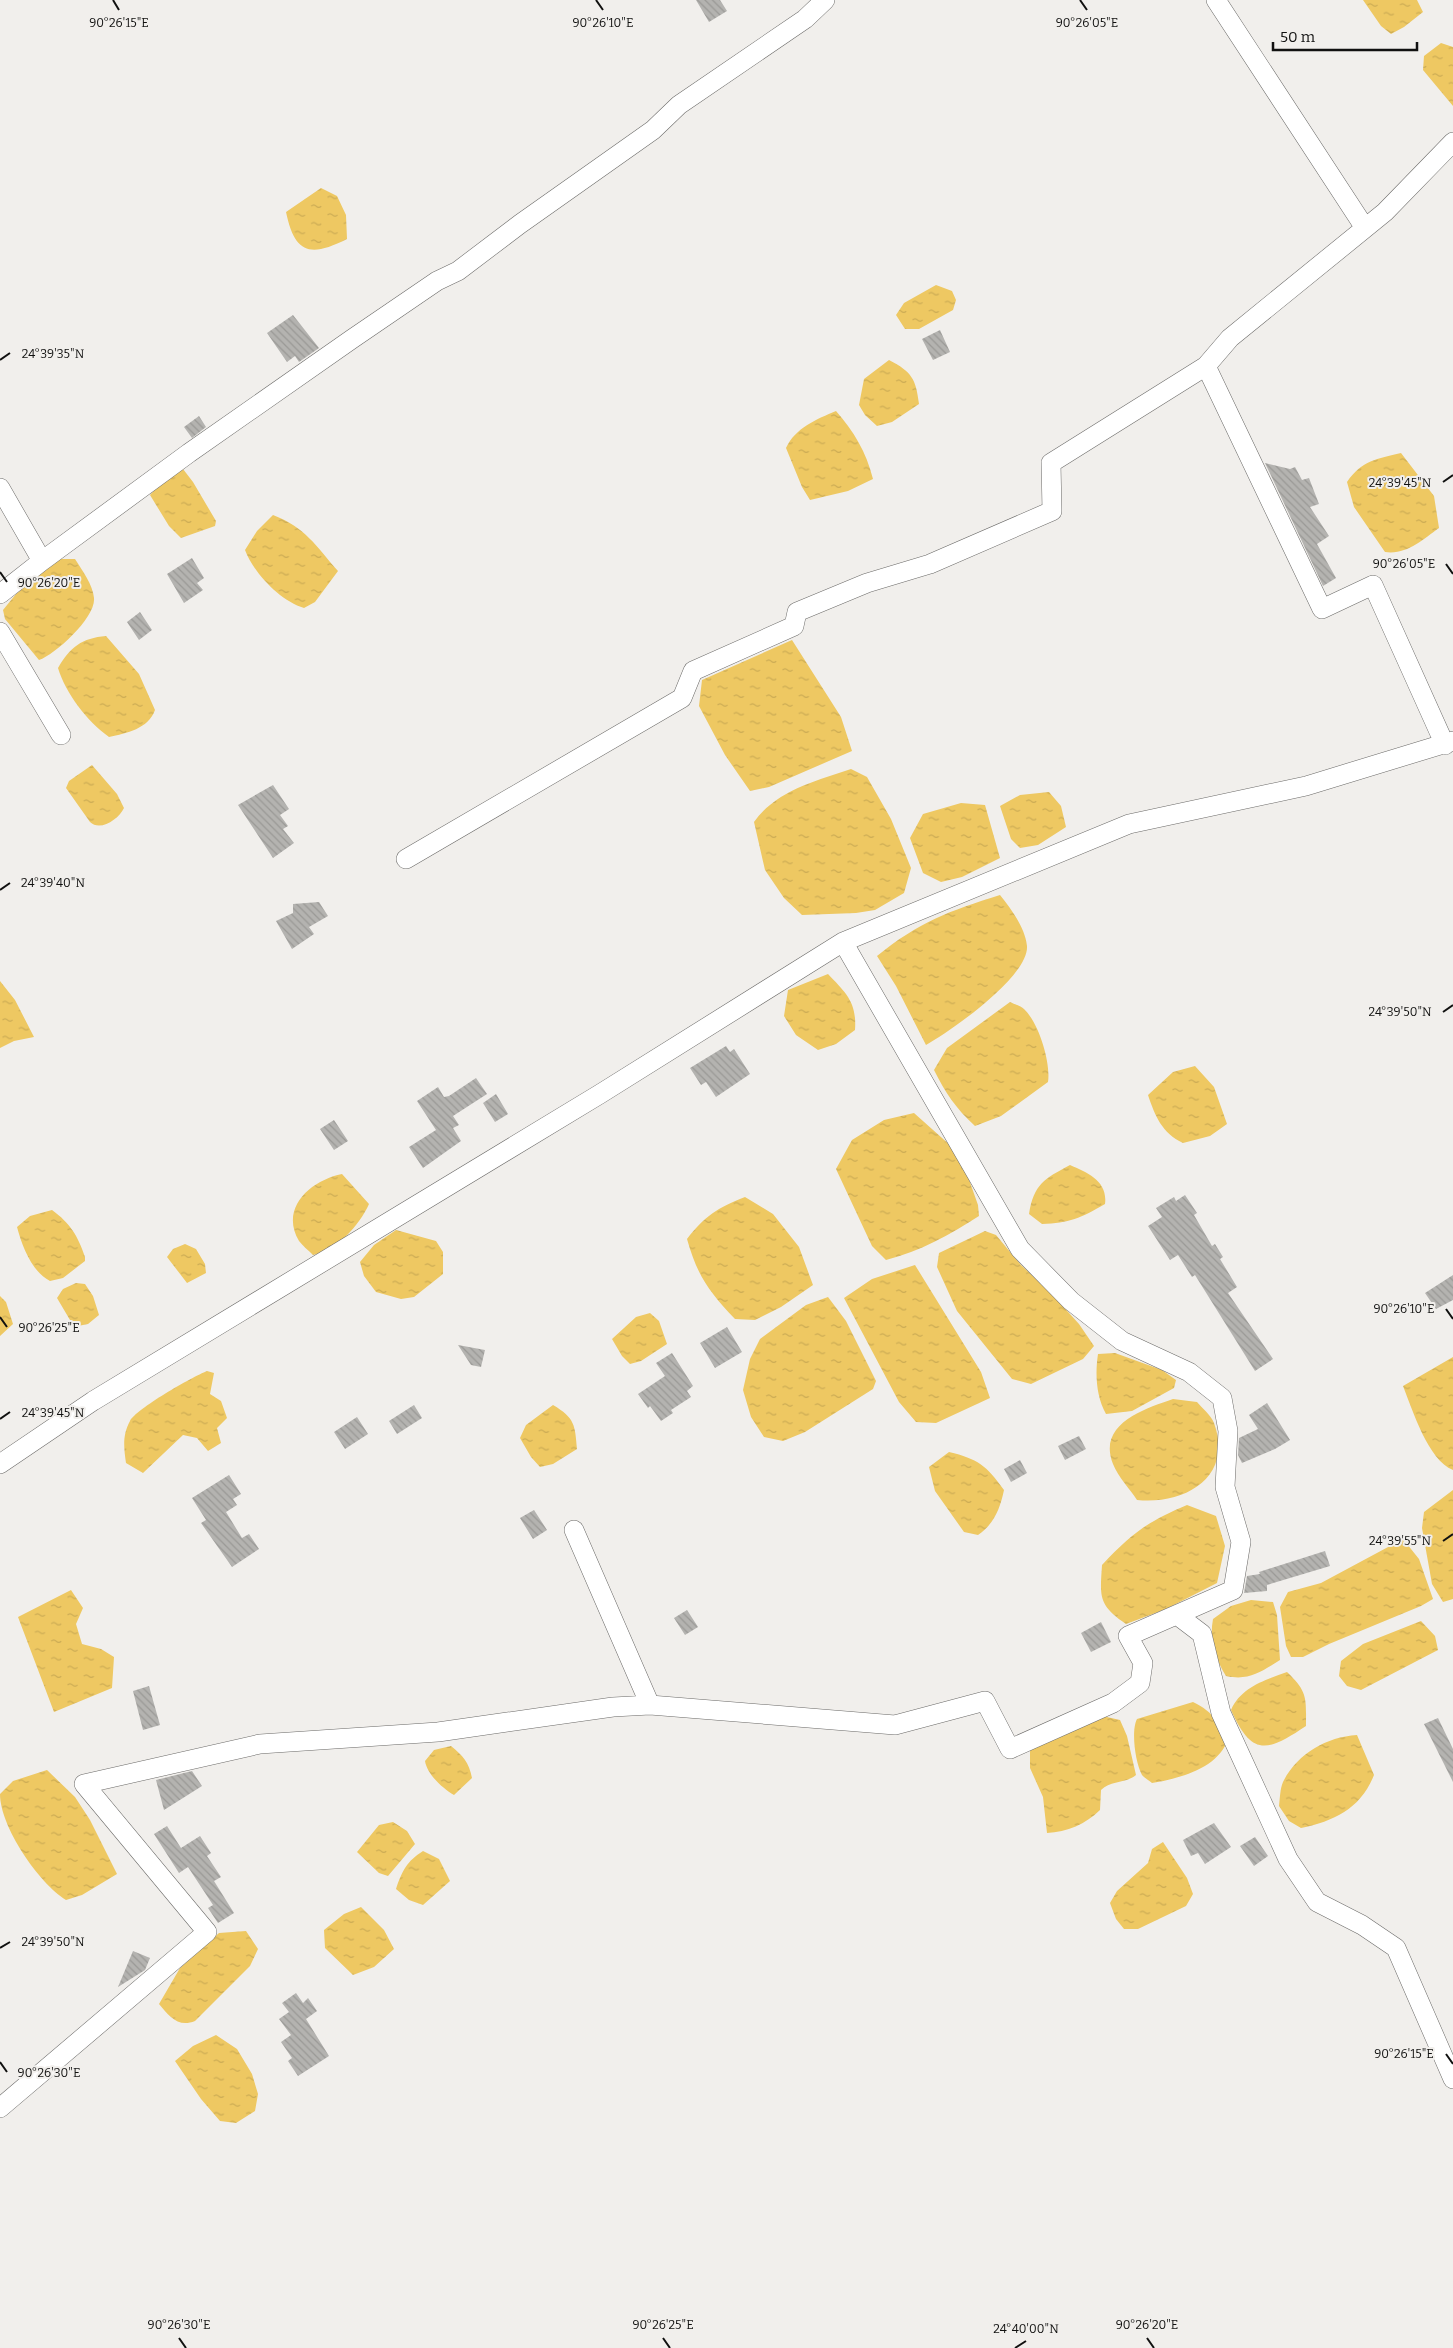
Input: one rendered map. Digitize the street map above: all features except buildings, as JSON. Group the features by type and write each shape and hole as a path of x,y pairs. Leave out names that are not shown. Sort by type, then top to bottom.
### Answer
{"street":[{"path":"0,594 189,453 437,281 458,271 520,224 653,130 678,105 805,19 825,0"},
{"path":"1216,0 1365,228"},
{"path":"406,859 682,698 693,671 794,626 798,612 867,583 930,564 1052,511 1051,464 1206,366 1230,338 1385,212 1453,142"},
{"path":"0,1464 92,1401 600,1094 843,942 1130,824 1306,786 1449,743 1373,585 1322,609 1206,366"},
{"path":"0,488 42,562"},
{"path":"0,632 61,735"},
{"path":"0,2108 207,1932 84,1784 260,1744 438,1732 613,1707 650,1705 895,1725 985,1701 1010,1749 1113,1703 1140,1683 1143,1663 1128,1636 1234,1590 1241,1542 1225,1487 1228,1431 1222,1398 1189,1372 1122,1340 1071,1302 1020,1249 843,942"},
{"path":"574,1530 650,1705"},
{"path":"1177,1615 1202,1634 1221,1713 1288,1859 1317,1902 1362,1925 1396,1948 1453,2079"}],"water":[{"path":"1363,0 1417,0 1423,12 1404,27 1391,34 1381,26"},
{"path":"1441,43 1453,47 1453,106 1423,70 1424,56"},
{"path":"321,188 337,196 346,215 347,239 334,245 314,250 306,248 294,237 286,212"},
{"path":"936,285 952,291 956,300 953,310 919,329 905,329 896,315 904,303"},
{"path":"889,360 903,368 911,377 916,388 919,404 892,422 877,426 865,415 859,405 864,379"},
{"path":"836,411 859,442 873,479 848,491 810,500 802,487 786,448 801,430 814,421"},
{"path":"1401,453 1434,496 1439,528 1407,549 1385,552 1354,507 1347,482 1364,465 1377,459"},
{"path":"183,469 216,521 215,526 181,538 169,526 150,495 164,479"},
{"path":"273,515 294,526 309,538 338,571 315,602 304,608 286,599 268,585 254,567 245,550 257,531"},
{"path":"58,559 75,559 92,588 93,606 89,615 74,634 55,650 39,660 5,619 3,610 16,594"},
{"path":"106,636 139,674 155,710 142,726 130,732 109,737 78,706 66,688 58,668 67,654 83,641"},
{"path":"792,640 841,717 852,751 769,787 750,791 725,755 699,706 702,680"},
{"path":"92,765 117,794 124,808 114,820 99,826 90,822 66,788 69,781"},
{"path":"851,769 867,777 891,819 911,868 904,893 875,910 856,913 802,915 784,898 765,870 754,822 773,802 797,788"},
{"path":"1049,792 1061,806 1066,827 1038,845 1020,848 1011,839 1000,806 1020,795"},
{"path":"961,803 985,805 1000,858 962,877 941,882 923,873 910,838 923,814"},
{"path":"1000,895 1013,912 1026,939 1027,946 1024,958 1016,972 1003,987 953,1028 926,1045 896,986 877,956 907,934 935,919 965,906"},
{"path":"828,974 845,993 852,1005 855,1030 836,1044 818,1050 796,1035 784,1016 788,990"},
{"path":"0,981 15,1000 34,1037 14,1041 0,1048"},
{"path":"1010,1002 1024,1009 1039,1033 1046,1054 1048,1082 1001,1116 975,1126 951,1100 934,1070 947,1048"},
{"path":"1195,1066 1214,1087 1227,1124 1210,1136 1183,1143 1170,1134 1160,1123 1148,1095 1173,1072"},
{"path":"914,1113 960,1154 978,1205 979,1216 934,1242 886,1260 872,1246 836,1169 852,1140 884,1120"},
{"path":"1070,1165 1090,1175 1100,1184 1105,1196 1105,1204 1075,1219 1042,1224 1029,1214 1037,1189 1053,1174"},
{"path":"342,1174 369,1204 359,1221 346,1236 330,1248 313,1255 299,1241 294,1229 293,1217 296,1206 310,1189 320,1182"},
{"path":"745,1197 773,1214 799,1247 813,1285 781,1307 755,1320 735,1319 718,1300 700,1273 687,1239 712,1214"},
{"path":"52,1210 73,1230 82,1249 85,1261 63,1278 50,1281 33,1265 25,1250 17,1227 30,1216"},
{"path":"396,1230 436,1241 443,1252 443,1274 414,1297 401,1299 376,1292 364,1276 360,1262 374,1245"},
{"path":"985,1231 996,1235 1021,1265 1050,1292 1079,1324 1094,1346 1083,1359 1031,1384 1012,1379 957,1311 937,1267 939,1253"},
{"path":"185,1244 196,1249 205,1264 206,1273 187,1283 167,1257 173,1249"},
{"path":"915,1265 981,1372 990,1398 936,1423 916,1422 899,1402 844,1298 872,1279"},
{"path":"76,1283 85,1284 93,1296 99,1315 88,1324 78,1326 70,1320 57,1298 63,1289"},
{"path":"0,1296 6,1302 13,1324 0,1336"},
{"path":"828,1297 846,1321 876,1381 873,1389 805,1432 783,1441 764,1437 751,1417 743,1390 750,1359 760,1339 806,1305"},
{"path":"650,1313 659,1321 667,1344 641,1361 630,1364 622,1356 612,1339 636,1317"},
{"path":"1115,1353 1162,1370 1176,1380 1174,1388 1132,1411 1106,1414 1100,1400 1097,1385 1098,1354"},
{"path":"1453,1357 1453,1470 1444,1465 1429,1446 1422,1434 1403,1386"},
{"path":"207,1371 214,1373 210,1394 221,1401 227,1418 217,1428 221,1443 208,1451 197,1438 183,1435 143,1473 126,1463 125,1437 127,1426 134,1416 165,1394"},
{"path":"1173,1399 1197,1402 1211,1417 1218,1442 1217,1459 1211,1472 1201,1484 1188,1492 1172,1498 1137,1500 1115,1469 1110,1450 1112,1438 1117,1428 1126,1420 1137,1413"},
{"path":"553,1405 570,1418 576,1434 577,1449 553,1464 540,1467 531,1457 520,1438 526,1425"},
{"path":"949,1452 967,1457 981,1464 992,1474 1004,1490 996,1516 984,1531 978,1535 964,1532 935,1491 929,1467"},
{"path":"1453,1490 1453,1599 1443,1602 1432,1584 1422,1528 1424,1512"},
{"path":"1187,1505 1216,1516 1225,1546 1217,1583 1166,1609 1126,1624 1110,1611 1103,1599 1101,1593 1102,1565 1141,1529"},
{"path":"1403,1539 1419,1559 1433,1599 1421,1606 1329,1644 1303,1657 1291,1657 1286,1646 1280,1607 1288,1592 1321,1583"},
{"path":"71,1590 83,1608 76,1624 82,1644 101,1649 114,1657 112,1688 54,1712 18,1617"},
{"path":"1251,1600 1273,1602 1277,1615 1280,1660 1261,1672 1248,1676 1226,1676 1219,1663 1212,1642 1213,1619 1231,1606"},
{"path":"1421,1621 1435,1636 1438,1650 1361,1690 1347,1686 1339,1676 1341,1661 1363,1644"},
{"path":"1287,1672 1302,1690 1306,1702 1306,1726 1271,1745 1254,1743 1246,1736 1231,1710 1241,1695 1254,1685"},
{"path":"1193,1702 1206,1710 1215,1719 1225,1746 1212,1761 1203,1767 1183,1776 1152,1783 1142,1775 1137,1762 1134,1731 1137,1719"},
{"path":"1098,1715 1120,1720 1127,1736 1136,1775 1101,1790 1100,1810 1089,1819 1069,1829 1047,1833 1043,1797 1030,1768 1030,1748"},
{"path":"1357,1735 1374,1775 1362,1796 1345,1811 1325,1821 1301,1828 1289,1821 1279,1806 1283,1782 1296,1763 1304,1755 1324,1743 1345,1736"},
{"path":"451,1746 465,1760 472,1778 454,1795 436,1780 426,1766 425,1761 434,1750"},
{"path":"47,1770 75,1797 90,1820 117,1874 82,1895 66,1900 44,1881 23,1853 7,1822 0,1794 13,1781"},
{"path":"393,1822 407,1831 415,1844 388,1876 379,1873 357,1852 379,1825"},
{"path":"1163,1842 1187,1878 1193,1894 1186,1906 1138,1929 1124,1929 1116,1919 1110,1903 1117,1891 1148,1863 1152,1849"},
{"path":"423,1851 439,1859 450,1881 423,1905 409,1900 396,1889 406,1867"},
{"path":"361,1907 384,1930 394,1949 374,1967 353,1975 325,1948 324,1930 344,1914"},
{"path":"246,1931 258,1949 250,1966 195,2021 184,2023 174,2020 159,2004 180,1968 219,1933"},
{"path":"216,2035 237,2049 252,2074 258,2094 255,2111 236,2123 220,2121 201,2099 175,2061 193,2046"}]}
